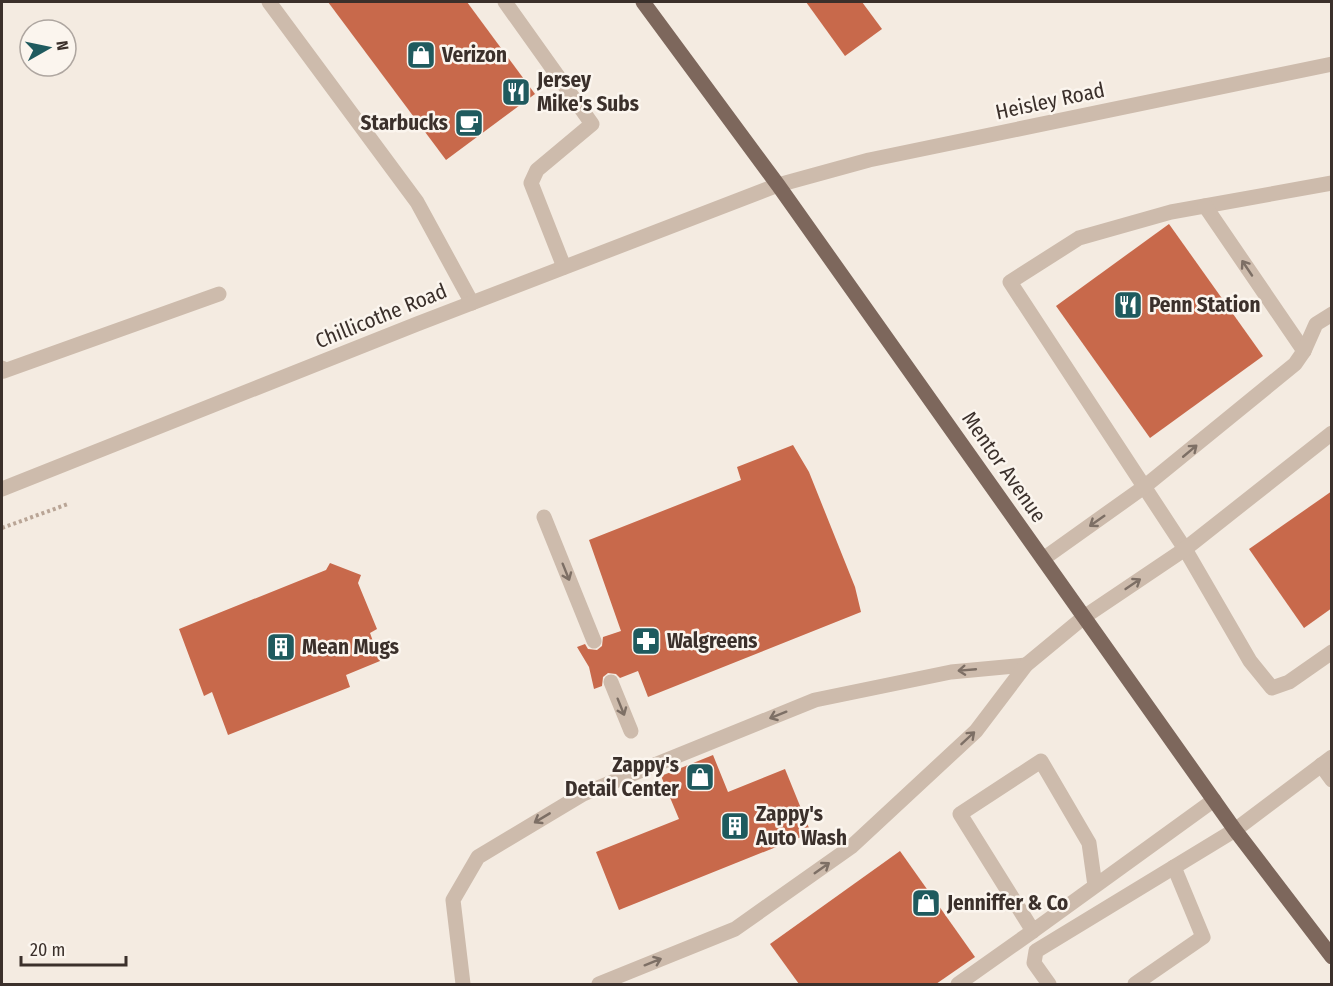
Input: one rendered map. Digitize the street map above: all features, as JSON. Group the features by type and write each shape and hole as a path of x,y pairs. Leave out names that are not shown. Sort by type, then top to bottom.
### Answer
{"main road":[{"name":"Mentor Avenue","path":"643,2 778,185 1235,830 1332,957"}],"street":[{"path":"269,2 417,202 472,303"},
{"path":"505,2 592,124 537,170 531,183 564,267"},
{"name":"Heisley Road","path":"778,185 870,160 1332,64"},
{"path":"1332,183 1171,212 1079,238 1010,282 1185,549 1250,661 1272,688 1289,682 1332,652"},
{"name":"Chillicothe Road","path":"2,489 778,185"},
{"path":"1205,206 1304,351"},
{"path":"2,368 4,370 219,294"},
{"path":"1043,559 1144,487 1295,364 1304,351 1316,324 1332,314"},
{"path":"599,984 735,929 851,847 976,730 1026,665 1084,617 1185,549 1332,433"},
{"path":"544,518 594,641"},
{"path":"463,984 453,900 478,856 583,794 815,700 951,672 1026,665"},
{"path":"611,682 632,731"},
{"path":"1033,931 960,814 1041,761 1089,843 1095,886"},
{"path":"1049,984 1034,963 1036,951 1235,830 1326,761 1332,780"},
{"path":"958,984 1214,800"},
{"path":"1135,984 1203,938 1174,867"}],"path":[{"path":"2,528 68,504"}],"building":[{"path":"328,2 467,2 535,94 446,160"},
{"path":"806,2 862,2 882,29 845,56"},
{"path":"1169,224 1263,356 1150,438 1056,306"},
{"name":"Walgreens","path":"793,445 809,472 855,587 861,612 648,697 638,671 620,678 616,674 608,673 603,677 602,686 594,689 589,667 577,647 585,644 588,649 597,650 602,646 603,637 621,631 589,540 741,480 737,467"},
{"path":"1332,491 1332,608 1304,628 1249,549"},
{"name":"Mean Mugs","path":"330,563 361,575 358,583 377,629 370,633 380,661 346,675 350,687 228,735 212,692 204,696 179,629 326,570"},
{"name":"Zappy's Auto Wash","path":"713,755 728,792 785,769 811,833 619,910 596,852 679,819 661,776"},
{"path":"900,851 975,957 936,984 799,984 770,944"}],"place":[{"name":"Verizon","path":"421,55"},
{"name":"Jersey Mike's Subs","path":"516,92"},
{"name":"Starbucks","path":"469,123"},
{"name":"Penn Station","path":"1128,305"},
{"name":"Walgreens","path":"646,641"},
{"name":"Mean Mugs","path":"281,647"},
{"name":"Zappy's Detail Center","path":"700,777"},
{"name":"Zappy's Auto Wash","path":"735,826"},
{"name":"Jenniffer & Co","path":"926,903"}]}
